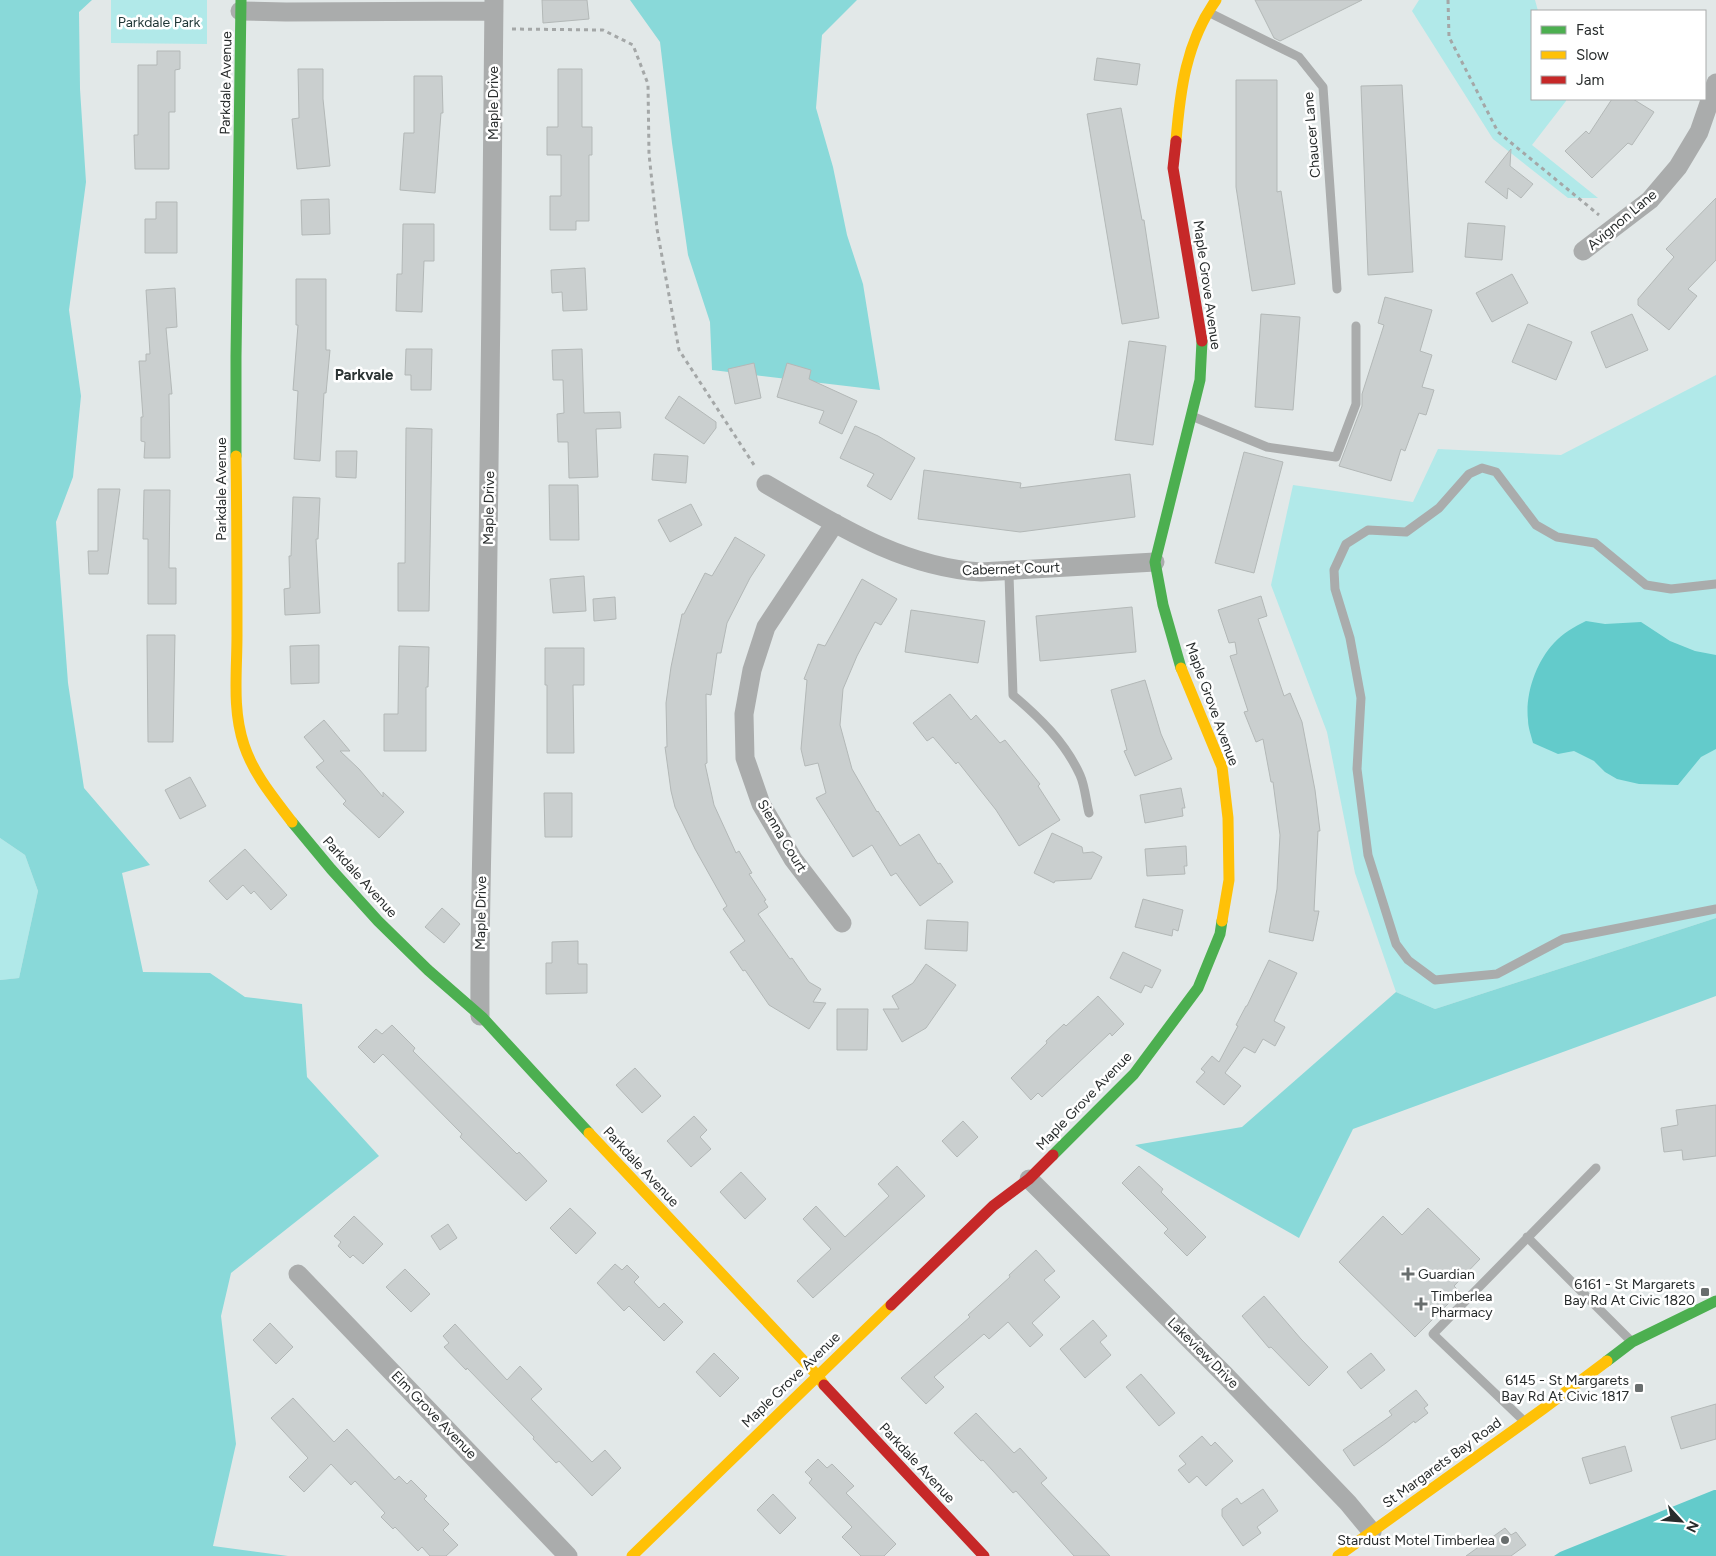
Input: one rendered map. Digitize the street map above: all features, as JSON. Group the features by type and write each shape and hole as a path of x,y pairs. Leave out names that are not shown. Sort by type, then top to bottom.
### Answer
{"street":[{"name":"Maple Grove Avenue","path":"632,1556 993,1206 1029,1179 1134,1074 1198,988 1220,934 1229,880 1228,818 1222,767 1179,663 1163,605 1155,562 1200,380 1203,345 1173,168 1179,104 1185,67 1194,40 1208,11 1216,0"},
{"path":"241,5 295,12 494,13"},
{"name":"Parkdale Avenue","path":"241,5 236,357 235,694 244,746 256,774 300,832 378,921 428,970 480,1016 818,1375 818,1379 984,1556"},
{"name":"Maple Drive","path":"480,1016 492,315 494,13"},
{"name":"Avignon Lane","path":"1584,252 1650,200 1678,167 1699,132 1716,83"},
{"name":"Cabernet Court","path":"766,484 856,535 916,561 955,570 981,572 1155,562"},
{"name":"Sienna Court","path":"835,523 766,627 752,670 744,714 745,758 761,804 793,859 842,923"},
{"name":"Lakeview Drive","path":"1029,1179 1225,1375 1348,1503 1372,1532"},
{"name":"Elm Grove Avenue","path":"298,1274 568,1556"},
{"name":"St Margarets Bay Road","path":"1338,1556 1525,1422 1632,1342 1716,1301"}],"lane":[{"name":"Chaucer Lane","path":"1208,11 1299,57 1323,87 1338,290"},
{"path":"1192,416 1212,426 1267,447 1336,457 1356,404 1356,326"},
{"path":"1716,584 1671,589 1646,585 1595,543 1557,537 1536,525 1496,472 1482,468 1468,474 1440,508 1406,532 1368,530 1346,544 1334,570 1336,589 1350,638 1361,698 1357,769 1368,855 1396,944 1408,960 1435,980 1497,974 1563,939 1716,909"},
{"path":"1014,570 1009,575 1012,695 1036,715 1064,746 1081,777 1089,813"},
{"path":"1525,1422 1433,1334 1596,1168"},
{"path":"1527,1237 1632,1342"}],"path":[{"path":"1448,0 1449,37 1498,132 1614,228"},
{"path":"494,13 603,30 633,45 648,84 649,154 657,229 680,350 766,484"}],"green space":[{"name":"Parkdale Park","path":"111,0 207,0 207,44 111,43"},
{"path":"1419,0 1535,0 1538,10 1531,10 1531,100 1566,101 1532,145 1598,198 1568,198 1493,139 1412,11"},
{"path":"1716,375 1716,918 1435,1009 1396,992 1355,873 1327,732 1271,585 1293,485 1413,502 1438,449 1561,455"},
{"path":"0,838 25,855 38,891 19,978 0,980"}],"shaded area":[{"path":"0,0 92,0 79,12 80,89 86,182 69,310 81,396 73,477 56,522 68,683 84,788 150,865 122,873 143,972 210,973 245,997 302,1004 307,1077 379,1156 231,1273 221,1316 236,1444 213,1546 288,1556 0,1556 0,980 19,978 38,891 25,855 0,838"},
{"path":"630,0 857,0 822,35 816,108 833,167 847,235 863,284 880,390 712,370 710,322 688,255 660,42"},
{"path":"1586,621 1605,624 1641,622 1670,641 1695,651 1716,655 1716,749 1701,757 1678,785 1639,784 1617,779 1605,772 1594,761 1574,751 1558,754 1533,743 1529,725 1528,700 1537,669 1557,639"},
{"path":"1716,918 1716,996 1353,1129 1299,1238 1135,1145 1242,1127 1396,992 1435,1009"},
{"path":"1716,1490 1716,1556 1554,1556 1560,1552"}],"building":[{"path":"542,0 587,0 589,19 543,23"},
{"path":"1255,0 1362,0 1280,41 1274,38"},
{"path":"157,51 180,51 180,69 175,70 175,112 169,112 169,169 135,169 134,135 138,135 138,65 157,65"},
{"path":"1097,58 1140,64 1137,85 1094,80"},
{"path":"298,69 323,69 323,99 330,166 297,169 292,119 299,118"},
{"path":"558,69 582,69 582,127 592,127 592,155 589,155 589,221 576,221 576,230 550,230 550,196 561,196 561,155 547,155 547,127 558,127"},
{"path":"414,76 442,76 443,113 441,113 435,193 400,190 404,133 414,133"},
{"path":"1236,80 1277,80 1277,192 1281,191 1295,284 1252,291 1236,187"},
{"path":"1402,85 1413,272 1368,275 1361,86"},
{"path":"1611,100 1635,100 1654,112 1632,145 1628,143 1592,178 1565,151 1586,131 1589,134"},
{"path":"1121,108 1142,220 1144,220 1159,318 1122,324 1087,114"},
{"path":"1511,149 1510,166 1533,184 1521,198 1508,188 1507,199 1485,182"},
{"path":"1716,198 1716,260 1688,289 1697,296 1669,330 1638,305 1638,299 1674,257 1666,249"},
{"path":"329,199 330,234 302,235 301,200"},
{"path":"156,202 177,202 177,253 145,253 145,219 156,219"},
{"path":"1468,223 1505,226 1502,260 1465,257"},
{"path":"403,224 434,224 434,261 424,261 422,312 396,311 397,274 402,274"},
{"path":"585,268 587,310 563,311 562,292 552,293 551,270"},
{"path":"1512,274 1528,303 1492,322 1476,293"},
{"path":"296,279 326,279 326,350 330,350 326,393 324,393 320,461 294,459 298,391 293,390 298,325 296,325"},
{"path":"175,288 177,327 166,328 172,394 169,394 170,458 144,458 145,442 141,441 141,417 143,417 139,361 146,361 146,354 150,354 146,290"},
{"path":"1385,297 1432,310 1420,351 1432,355 1422,387 1434,390 1426,415 1419,413 1405,451 1401,449 1391,481 1339,466 1362,406 1362,394 1384,325 1378,323"},
{"path":"1261,314 1300,317 1293,410 1255,407"},
{"path":"1632,314 1648,350 1606,368 1591,332"},
{"path":"1528,324 1572,342 1556,380 1512,362"},
{"path":"1129,341 1166,346 1153,445 1115,440"},
{"path":"406,349 432,349 431,390 411,390 411,375 405,375"},
{"path":"582,349 584,413 620,412 621,428 596,429 598,477 569,478 568,442 558,442 557,414 564,413 563,380 553,380 552,350"},
{"path":"754,363 761,398 735,404 728,369"},
{"path":"787,363 811,370 809,379 857,401 842,434 819,423 824,411 777,397"},
{"path":"679,396 716,422 716,428 704,444 665,418"},
{"path":"855,426 878,436 915,458 891,500 867,486 874,474 840,458"},
{"path":"406,428 432,429 429,611 398,611 398,563 405,563"},
{"path":"336,451 357,451 356,478 336,477"},
{"path":"1244,452 1283,462 1254,573 1215,563"},
{"path":"654,454 688,456 686,483 652,480"},
{"path":"924,470 1021,483 1020,488 1130,474 1135,517 1020,532 918,519"},
{"path":"549,485 578,485 579,540 550,540"},
{"path":"98,489 120,489 108,574 89,574 88,551 98,551"},
{"path":"144,490 170,490 169,568 176,568 176,604 148,604 148,539 143,539"},
{"path":"293,497 320,498 318,539 316,539 320,613 285,615 284,589 290,588 289,556 291,556"},
{"path":"691,504 702,525 670,542 658,520"},
{"path":"735,537 765,555 750,578 727,623 721,653 717,653 711,695 706,694 707,763 705,764 714,805 736,853 739,851 752,873 749,874 766,900 764,901 768,907 758,914 809,982 821,989 813,1002 826,1003 809,1029 769,1005 730,952 745,941 723,909 727,906 695,849 675,807 671,791 665,747 667,747 666,703 682,614 684,614 705,573 712,576"},
{"path":"584,576 586,611 553,613 550,579"},
{"path":"862,579 897,599 881,625 875,622 857,656 843,689 840,725 852,769 877,812 900,846 919,834 938,864 940,863 953,882 920,906 896,873 891,876 872,845 853,857 816,798 826,793 818,763 805,766 801,749 807,680 804,679 818,644 825,646"},
{"path":"1261,596 1267,616 1258,619 1284,696 1290,693 1302,722 1315,790 1320,831 1318,831 1314,911 1319,911 1313,941 1269,932 1277,889 1280,835 1273,782 1271,782 1263,739 1256,742 1244,712 1248,711 1230,656 1237,654 1235,642 1229,643 1218,610"},
{"path":"615,597 616,619 594,621 593,599"},
{"path":"1132,607 1136,652 1040,661 1036,616"},
{"path":"911,610 985,621 978,663 905,652"},
{"path":"147,635 175,635 173,742 148,742"},
{"path":"319,645 319,683 291,684 290,646"},
{"path":"399,646 429,647 428,687 426,687 426,751 384,751 384,714 398,714"},
{"path":"545,648 584,648 584,685 573,685 574,753 547,753"},
{"path":"1145,680 1161,734 1172,759 1135,776 1124,751 1127,750 1111,690"},
{"path":"950,694 971,720 976,715 1000,743 1005,740 1040,784 1038,786 1060,820 1019,846 996,810 958,762 956,764 933,737 927,741 913,723"},
{"path":"324,720 350,751 340,751 359,769 383,797 383,792 404,812 379,838 343,804 346,801 316,767 324,761 304,737"},
{"path":"190,777 206,806 180,819 165,790"},
{"path":"1181,788 1185,808 1182,808 1183,816 1145,823 1140,795"},
{"path":"544,793 572,793 572,837 545,837"},
{"path":"1052,833 1082,847 1083,853 1093,852 1102,857 1091,879 1055,881 1054,883 1034,873"},
{"path":"1186,846 1187,866 1184,866 1185,874 1147,876 1145,849"},
{"path":"245,849 287,895 271,910 254,891 251,894 243,885 227,900 209,881"},
{"path":"1143,899 1183,910 1178,931 1173,929 1172,936 1135,927"},
{"path":"442,908 460,924 444,943 425,927"},
{"path":"927,920 968,922 967,951 925,949"},
{"path":"578,941 578,964 587,964 587,993 546,994 546,963 552,963 552,942"},
{"path":"1123,952 1161,970 1152,988 1145,985 1141,993 1110,978"},
{"path":"1269,960 1297,973 1274,1021 1285,1027 1275,1046 1263,1039 1255,1053 1244,1047 1225,1073 1241,1086 1224,1105 1196,1082 1205,1072 1201,1069 1212,1056 1219,1062"},
{"path":"926,964 956,985 926,1028 902,1042 883,1009 899,1009 892,996 913,983"},
{"path":"1098,996 1124,1024 1112,1036 1110,1033 1042,1097 1038,1093 1031,1100 1011,1078 1064,1024 1066,1026"},
{"path":"837,1009 868,1009 867,1050 837,1050"},
{"path":"392,1025 415,1048 413,1051 517,1154 519,1152 547,1181 526,1201 460,1137 462,1134 383,1054 374,1063 358,1047 376,1029 382,1034"},
{"path":"635,1068 661,1096 642,1113 616,1085"},
{"path":"1716,1105 1716,1156 1683,1160 1682,1150 1664,1152 1661,1128 1678,1125 1676,1110"},
{"path":"694,1116 707,1130 700,1137 711,1149 691,1167 667,1141"},
{"path":"963,1121 978,1137 957,1157 942,1141"},
{"path":"897,1166 925,1196 813,1298 797,1281 831,1249 803,1219 816,1206 845,1237 889,1196 878,1184"},
{"path":"1139,1166 1163,1189 1161,1192 1206,1237 1187,1256 1164,1233 1168,1229 1122,1183"},
{"path":"741,1172 766,1199 745,1219 720,1192"},
{"path":"570,1208 596,1233 576,1254 550,1228"},
{"name":"Guardian","path":"1428,1208 1480,1259 1454,1286 1460,1292 1415,1337 1339,1262 1383,1216 1402,1235"},
{"path":"354,1216 383,1244 363,1264 353,1255 350,1258 338,1246 341,1242 334,1236"},
{"path":"448,1224 457,1238 440,1250 431,1236"},
{"path":"1036,1250 1055,1271 1044,1280 1060,1297 1032,1323 1043,1335 1030,1347 1008,1322 989,1339 984,1334 934,1377 944,1387 926,1404 901,1378 970,1317 968,1315 1010,1277 1009,1275"},
{"path":"615,1264 622,1270 627,1265 639,1277 634,1282 659,1308 664,1303 683,1322 664,1341 629,1306 624,1311 597,1283"},
{"path":"405,1269 430,1294 411,1312 386,1287"},
{"path":"1264,1296 1328,1367 1309,1386 1271,1347 1269,1348 1242,1316"},
{"path":"1093,1320 1107,1336 1100,1342 1111,1355 1085,1378 1060,1349"},
{"path":"270,1323 293,1347 276,1364 253,1340"},
{"path":"455,1324 507,1380 520,1366 542,1389 531,1399 592,1462 605,1450 621,1468 592,1496 559,1461 556,1463 533,1439 534,1437 444,1347 449,1343 443,1336"},
{"path":"714,1353 739,1378 720,1397 696,1372"},
{"path":"1371,1353 1385,1370 1361,1389 1347,1372"},
{"path":"1141,1374 1175,1413 1159,1426 1126,1387"},
{"path":"1416,1390 1428,1405 1424,1408 1428,1413 1415,1423 1414,1421 1354,1466 1343,1450 1392,1415 1389,1411"},
{"path":"293,1398 334,1442 347,1429 395,1480 399,1476 407,1484 411,1480 427,1496 424,1499 449,1524 443,1530 458,1545 446,1556 430,1556 422,1547 418,1551 395,1527 393,1529 381,1517 385,1513 355,1481 351,1485 331,1464 304,1492 289,1477 308,1458 271,1418"},
{"path":"1716,1404 1716,1439 1681,1449 1671,1417"},
{"path":"976,1413 1014,1453 1020,1448 1047,1478 1041,1483 1110,1556 1074,1556 1016,1491 1013,1493 983,1460 981,1461 954,1433"},
{"path":"1202,1436 1211,1446 1215,1442 1233,1461 1206,1486 1197,1476 1189,1483 1178,1470 1186,1464 1179,1456"},
{"path":"1625,1446 1632,1471 1590,1484 1582,1458"},
{"path":"818,1459 827,1468 832,1464 854,1486 846,1493 896,1544 884,1556 861,1556 842,1537 852,1527 809,1483 812,1479 805,1472"},
{"path":"1263,1489 1278,1511 1257,1527 1261,1533 1243,1546 1222,1516 1222,1509 1237,1498 1241,1504"},
{"path":"773,1494 796,1518 780,1534 757,1510"},
{"name":"Stardust Motel Timberlea","path":"1505,1528 1511,1535 1516,1532 1526,1545 1511,1556 1466,1556"}],"traffic: fast":[{"path":"236,456 241,0"},
{"path":"1181,668 1163,605 1155,562 1200,380 1202,341"},
{"path":"292,822 378,921 428,970 483,1018 589,1133"},
{"path":"1053,1155 1134,1074 1198,988 1220,934 1222,921"},
{"path":"1607,1361 1632,1342 1716,1301"}],"traffic: slow":[{"path":"1176,141 1183,85 1191,50 1206,16 1216,0"},
{"path":"236,456 236,691 238,718 244,745 253,766 265,786 292,822"},
{"path":"1181,668 1222,767 1228,818 1229,880 1222,921"},
{"path":"589,1133 817,1375 824,1385"},
{"path":"632,1556 891,1305"},
{"path":"1338,1556 1607,1361"}],"traffic: jam":[{"path":"1176,141 1173,168 1202,341"},
{"path":"891,1305 993,1206 1029,1179 1053,1155"},
{"path":"824,1385 984,1556"}],"place":[{"name":"Guardian","path":"1408,1274"},
{"name":"6161 - St Margarets Bay Rd At Civic 1820","path":"1705,1292"},
{"name":"Timberlea Pharmacy","path":"1421,1304"},
{"name":"6145 - St Margarets Bay Rd At Civic 1817","path":"1639,1388"},
{"name":"Stardust Motel Timberlea","path":"1505,1540"}],"district":[{"name":"Parkvale","path":"364,375"}]}
